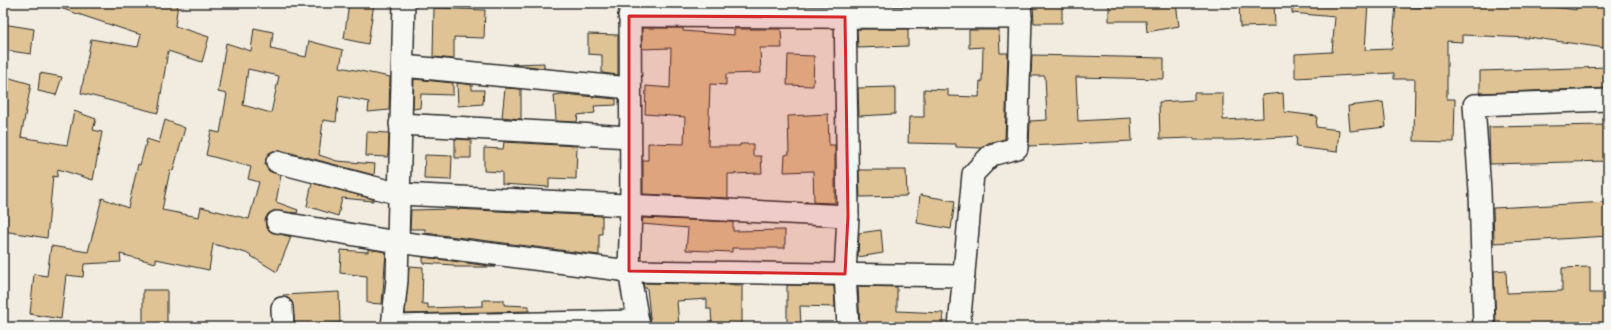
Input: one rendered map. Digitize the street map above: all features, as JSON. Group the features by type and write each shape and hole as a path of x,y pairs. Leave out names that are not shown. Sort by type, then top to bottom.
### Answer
{"street":[{"path":"404,3 397,280 392,326 638,324 629,271 631,206 630,10 1020,11 1017,148 991,155 973,174 959,327"},
{"path":"845,10 848,216 845,274 848,327"},
{"path":"403,66 630,88"},
{"path":"1484,327 1480,191 1474,104 1608,100"},
{"path":"400,124 630,137"},
{"path":"277,162 400,194 848,216"},
{"path":"277,222 397,242 629,271 964,276"}],"highlighted area":[{"path":"629,16 845,17 848,216 845,274 629,271"}],"building":[{"path":"54,3 178,3 175,26 209,37 202,62 168,51 158,113 81,93 91,39 138,47 141,35 54,6"},
{"path":"349,3 374,3 368,44 344,39"},
{"path":"1033,3 1062,3 1062,23 1034,23"},
{"path":"1109,3 1176,3 1179,26 1147,32 1146,21 1109,21"},
{"path":"1239,3 1274,3 1275,26 1240,27"},
{"path":"1292,3 1368,3 1365,50 1392,49 1396,5 1435,9 1436,3 1525,3 1576,10 1576,3 1608,3 1605,48 1528,37 1462,35 1462,42 1447,41 1447,99 1455,99 1454,142 1414,141 1415,79 1394,79 1394,73 1295,78 1295,54 1332,52 1335,17 1292,13"},
{"path":"434,8 485,10 484,38 454,37 454,59 433,57"},
{"path":"3,24 34,29 31,54 3,50"},
{"path":"254,28 273,32 271,49 306,57 309,41 343,50 340,67 390,77 389,110 368,112 369,102 339,96 336,122 323,120 319,155 337,161 375,164 374,175 280,150 273,151 269,153 265,165 269,171 281,175 276,202 298,210 297,213 273,211 268,214 265,220 266,226 270,231 291,237 277,272 246,253 213,244 209,270 156,259 156,263 120,254 121,262 84,264 83,277 66,275 61,319 30,314 34,274 47,276 51,246 88,252 102,198 128,208 138,164 140,165 147,139 159,143 165,120 185,128 173,171 170,170 162,210 199,217 201,207 249,219 259,182 248,179 251,167 206,155 211,131 220,133 227,94 218,92 226,43 251,51","holes":["248,69 279,76 271,113 243,105"]},
{"path":"642,28 683,28 683,31 734,35 734,29 781,29 782,48 760,48 761,73 726,74 726,85 710,84 708,146 740,146 740,144 753,144 753,156 761,156 762,173 728,174 728,198 643,194 643,160 648,160 648,143 684,144 685,117 645,114 646,86 670,88 671,48 642,49"},
{"path":"857,29 908,29 908,46 858,48"},
{"path":"969,30 999,30 1000,53 1008,53 1005,139 988,143 982,148 956,147 956,144 908,143 909,117 924,117 924,89 948,90 948,96 979,97 980,81 982,82 983,47 969,48"},
{"path":"588,34 618,35 618,75 602,73 602,55 588,54"},
{"path":"788,55 814,56 813,86 787,85"},
{"path":"1032,55 1164,58 1164,79 1076,77 1078,121 1131,118 1132,141 1029,146 1030,121 1047,120 1045,76 1031,76"},
{"path":"544,63 544,68 512,64"},
{"path":"1608,67 1608,88 1480,93 1480,71"},
{"path":"40,73 62,77 56,95 38,91"},
{"path":"3,76 31,84 21,137 67,145 74,111 96,119 93,130 102,132 93,180 58,169 57,177 53,176 47,238 3,231"},
{"path":"414,79 453,83 453,95 421,94 420,108 413,109"},
{"path":"457,83 472,85 472,90 484,90 483,104 458,106"},
{"path":"895,87 895,114 859,116 858,88"},
{"path":"505,88 521,89 521,119 502,117"},
{"path":"1194,93 1223,93 1223,120 1263,118 1262,95 1283,93 1284,112 1317,116 1316,127 1339,130 1337,152 1296,147 1297,136 1234,140 1194,140 1194,138 1160,139 1159,102 1194,100"},
{"path":"563,94 616,99 616,105 594,106 595,113 578,115 577,122 556,121 554,95"},
{"path":"1383,102 1386,127 1350,131 1348,106"},
{"path":"828,114 829,145 835,145 835,203 805,202 814,202 813,171 784,172 785,155 789,154 788,116"},
{"path":"1608,125 1608,161 1490,164 1489,127"},
{"path":"367,132 389,133 388,157 366,156"},
{"path":"455,139 471,140 471,158 455,158"},
{"path":"504,142 577,146 576,179 549,178 549,187 502,184 502,172 484,171 484,148 503,149"},
{"path":"425,155 452,156 451,180 424,179"},
{"path":"859,170 906,170 907,196 860,197"},
{"path":"312,183 373,199 373,201 342,198 338,216 307,206"},
{"path":"920,195 955,201 951,229 917,223"},
{"path":"1608,202 1608,236 1494,243 1493,208"},
{"path":"455,209 602,216 602,234 599,234 599,255 425,233 425,229 410,229 411,210"},
{"path":"643,218 733,222 733,231 785,230 785,248 732,248 732,252 686,250 688,228 642,224"},
{"path":"881,230 883,253 858,257 859,233"},
{"path":"368,249 386,252 382,304 367,303 367,276 340,273 341,250 368,252"},
{"path":"423,257 496,267 454,267 454,265 423,263"},
{"path":"409,266 423,267 422,304 428,304 428,308 483,306 483,300 504,300 504,305 529,306 529,311 405,314"},
{"path":"1590,267 1590,293 1608,293 1608,327 1496,327 1494,271 1506,270 1507,293 1562,291 1562,268"},
{"path":"643,283 742,285 742,327 712,327 711,309 707,309 707,299 677,301 679,327 651,327 647,288 644,288"},
{"path":"787,285 834,286 835,307 800,306 801,327 787,327"},
{"path":"858,286 897,287 897,311 943,313 942,327 860,327"},
{"path":"143,290 167,290 167,324 143,324"},
{"path":"339,292 340,323 295,325 292,302 283,296 283,295"}]}
